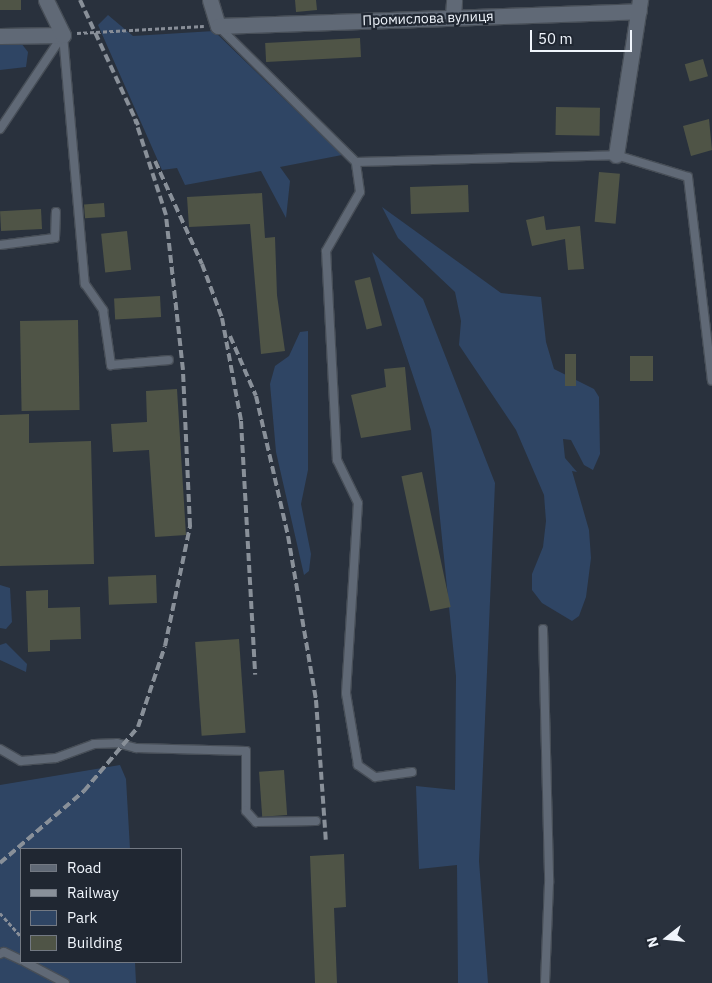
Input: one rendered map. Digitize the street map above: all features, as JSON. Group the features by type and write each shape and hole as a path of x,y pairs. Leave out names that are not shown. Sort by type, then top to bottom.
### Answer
{"street":[{"path":"0,36 63,35 46,0"},
{"path":"210,0 218,26"},
{"path":"453,16 454,0"},
{"path":"616,155 640,6"},
{"name":"Промислова вулиця","path":"218,26 640,6"}],"lane":[{"path":"218,26 356,162 360,192 326,251 337,460 358,504 346,693 358,765 375,778 412,772"},
{"path":"0,128 63,35"},
{"path":"63,35 84,284 103,310 111,365 169,360"},
{"path":"356,162 616,155 688,177 712,381"},
{"path":"0,245 55,238 56,212"},
{"path":"543,629 549,883 545,983"},
{"path":"0,749 21,761 56,758 94,744 246,751 246,811 256,822 316,821"},
{"path":"0,954 20,960"},
{"path":"27,963 66,983"}],"path":[{"path":"63,35 112,29 218,26"},
{"path":"0,913 20,935"}],"green space":[{"path":"108,15 133,36 214,31 342,155 280,167 290,181 286,218 261,171 185,185 177,168 162,170 98,25"},
{"path":"0,36 18,39 28,52 26,67 0,70"},
{"path":"382,207 501,293 541,297 546,342 554,369 594,389 599,397 600,454 593,470 584,465 571,440 563,439 565,458 577,472 572,471 589,530 591,558 586,597 579,616 572,621 542,603 532,590 532,574 543,547 546,521 544,495 516,430 459,345 461,321 455,292 398,238"},
{"path":"372,252 423,299 495,483 479,861 488,983 458,983 457,865 419,869 416,786 455,790 456,676 431,430"},
{"path":"308,331 308,470 301,504 311,554 309,571 304,575 276,452 270,384 275,366 289,356 300,332"},
{"path":"0,585 10,588 12,622 6,629 0,628"},
{"path":"6,643 27,664 26,672 0,660 0,645"},
{"path":"120,765 126,779 130,848 20,848 20,963 135,963 136,983 0,983 0,785"}],"building":[{"path":"0,0 21,0 21,10 0,10"},
{"path":"295,0 316,0 317,10 296,12"},
{"path":"360,38 361,57 266,62 265,43"},
{"path":"703,59 708,76 690,82 685,64"},
{"path":"556,107 600,108 600,136 556,135"},
{"path":"709,119 712,150 691,156 683,126"},
{"path":"599,172 620,174 616,224 595,222"},
{"path":"468,185 469,212 411,214 410,187"},
{"path":"262,193 265,238 275,237 277,295 285,351 261,354 250,224 189,227 187,197"},
{"path":"104,203 105,217 85,218 84,204"},
{"path":"41,209 42,229 1,231 0,211"},
{"path":"544,216 546,230 580,226 584,269 568,270 565,239 532,246 526,220"},
{"path":"127,231 131,270 105,273 101,234"},
{"path":"370,277 382,326 367,329 354,281"},
{"path":"160,296 161,317 115,319 114,298"},
{"path":"78,320 80,410 22,411 20,321"},
{"path":"565,354 576,354 576,386 565,386"},
{"path":"630,356 653,356 653,381 630,381"},
{"path":"405,367 411,430 361,438 351,395 386,387 384,369"},
{"path":"177,389 186,535 155,537 149,450 113,452 111,424 147,422 146,391"},
{"path":"29,414 29,443 91,441 94,564 0,566 0,415"},
{"path":"422,472 451,607 430,611 401,476"},
{"path":"156,575 157,603 109,605 108,577"},
{"path":"48,590 48,608 80,607 81,639 50,640 50,651 28,652 26,591"},
{"path":"239,639 246,733 202,736 195,642"},
{"path":"284,770 287,815 262,817 259,772"},
{"path":"344,854 346,907 334,908 337,983 315,983 310,856"}],"railway":[{"path":"80,0 138,125"},
{"path":"0,863 84,791 138,727 165,646 190,526 183,370 166,215 135,119"},
{"path":"155,161 202,264 222,318 241,421 255,675"},
{"path":"230,336 256,396 288,536 316,700 326,843"}]}
